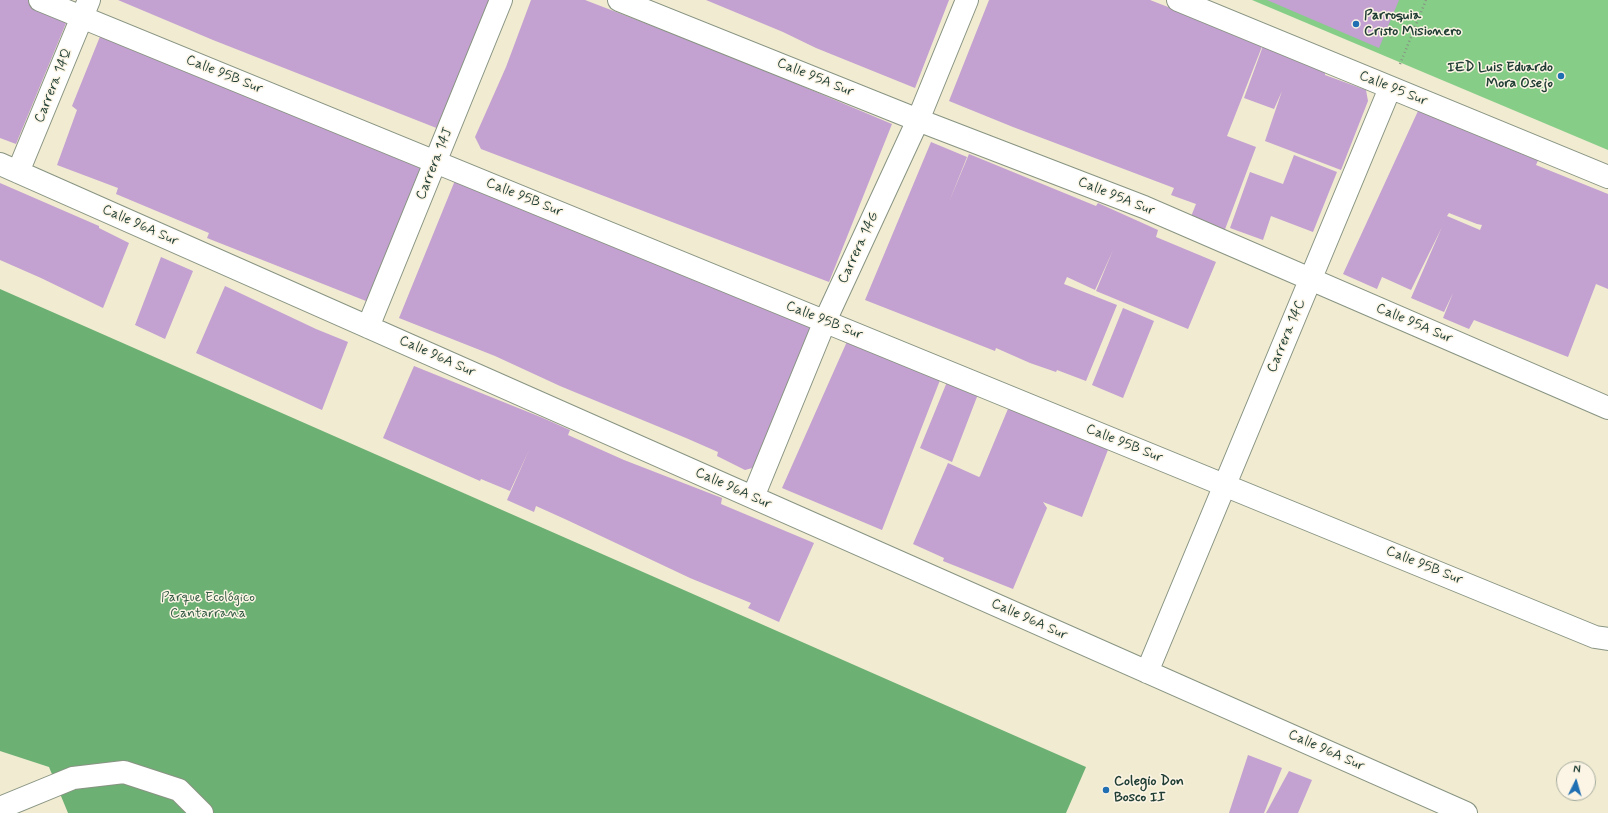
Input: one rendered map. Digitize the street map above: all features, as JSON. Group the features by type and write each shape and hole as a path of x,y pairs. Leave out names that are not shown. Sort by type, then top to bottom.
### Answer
{"street":[{"name":"Calle 95B Sur","path":"40,0 86,9 436,162 1595,636 1608,639"},
{"name":"Carrera 14J","path":"368,327 501,0"},
{"name":"Calle 95A Sur","path":"619,0 918,120 1144,207 1608,408"},
{"name":"Carrera 14G","path":"753,497 825,321 918,120 967,0"},
{"name":"Calle 95 Sur","path":"1178,0 1608,177"},
{"name":"Carrera 14Q","path":"9,168 86,9"},
{"name":"Carrera 14C","path":"1147,672 1390,88"},
{"name":"Calle 96A Sur","path":"9,168 1466,813"},
{"path":"0,808 73,778 124,772 179,790 202,813"}],"path":[{"path":"1390,88 1426,0"}],"green space":[{"path":"1252,0 1608,0 1608,150"},
{"name":"Parque Ecológico Cantarrana","path":"0,289 1086,767 1066,813 68,813 49,767 0,751"}],"building":[{"path":"0,0 30,0 69,16 16,144 0,138"},
{"path":"118,0 491,0 439,129 213,40"},
{"path":"531,0 585,0 733,57 892,124 829,282 481,149 475,137 506,67"},
{"path":"706,0 949,0 915,88 816,48 783,32"},
{"path":"989,0 1150,0 1263,44 1227,136 1256,147 1224,232 1190,219 1196,204 1171,195 1174,188 949,101"},
{"name":"Parroquia Cristo Misionero","path":"1267,0 1399,0 1379,48"},
{"path":"101,34 426,162 371,303 207,238 209,233 116,194 118,188 57,165 77,110 72,106"},
{"path":"1263,46 1325,69 1325,75 1366,90 1368,101 1341,170 1265,141 1282,91 1274,109 1244,98"},
{"path":"1423,108 1539,158 1536,165 1608,194 1608,289 1596,284 1568,357 1474,320 1469,329 1443,318 1453,293 1444,312 1411,298 1442,227 1411,290 1382,277 1377,289 1343,274 1418,111","holes":["1449,213 1482,225 1480,230 1447,216"]},
{"path":"931,142 967,157 949,202 969,154 1096,206 1098,203 1158,230 1156,237 1216,262 1188,329 1096,291 1113,250 1095,290 1067,277 1064,284 1117,305 1086,381 1057,370 1056,372 1030,363 996,348 995,351 865,300"},
{"path":"1294,155 1337,172 1313,232 1271,216 1263,240 1230,228 1250,172 1283,184"},
{"path":"456,178 814,320 756,467 745,470 717,456 718,452 560,386 495,356 399,318"},
{"path":"0,183 99,226 99,228 129,243 103,308 0,260"},
{"path":"161,257 193,271 165,339 135,325"},
{"path":"225,286 316,329 348,342 322,410 196,353"},
{"path":"1123,308 1154,321 1123,398 1092,385"},
{"path":"849,337 942,375 882,530 782,488"},
{"path":"414,366 543,418 570,430 568,435 624,460 722,498 721,504 814,543 779,622 748,608 751,603 690,578 536,506 534,512 507,500 529,450 510,491 481,479 480,481 383,438"},
{"path":"949,377 980,389 952,462 920,448"},
{"path":"1010,404 1111,442 1082,517 1043,502 1047,508 1013,589 943,561 944,558 913,544 948,463 979,477"},
{"path":"1248,755 1282,768 1264,813 1229,813"},
{"path":"1289,771 1312,780 1298,813 1266,813"}],"place":[{"name":"Parroquia Cristo Misionero","path":"1356,24"},
{"name":"IED Luis Eduardo Mora Osejo","path":"1561,76"},
{"name":"Colegio Don Bosco II","path":"1106,790"}]}
